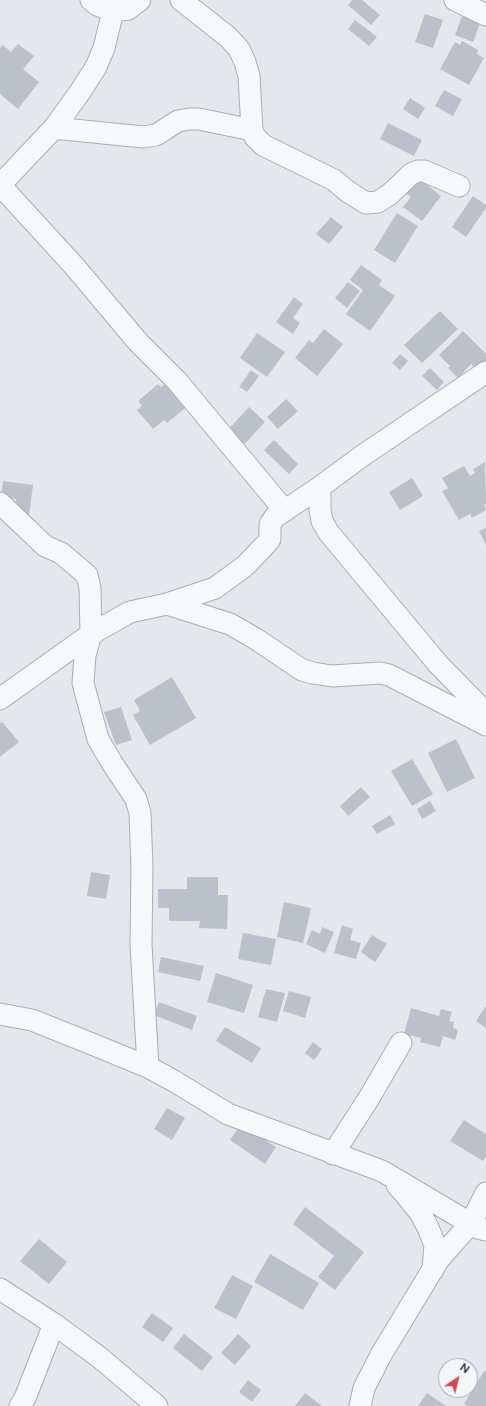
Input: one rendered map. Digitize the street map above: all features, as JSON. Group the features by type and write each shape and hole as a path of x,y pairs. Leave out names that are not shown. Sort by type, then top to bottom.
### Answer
{"street":[{"path":"91,0 97,5 113,11 128,9 140,0"},
{"path":"182,0 228,37 239,49 249,76 252,130 255,137 263,145 334,180 347,191 366,203 378,202 390,194 411,174 418,171 424,171 459,186"},
{"path":"455,0 486,15"},
{"path":"113,11 104,48 96,67 80,92 54,128 0,185 75,268 138,342 177,382 285,510"},
{"path":"54,128 143,138 156,135 178,121 199,119 252,130"},
{"path":"0,699 91,634 130,612 167,604 215,588 245,566 270,540 270,524 285,510 486,372"},
{"path":"320,487 320,510 322,521 329,533 438,664 486,713"},
{"path":"0,504 44,546 61,553 87,575 90,588 91,634 85,655 83,683 98,739 136,799 140,814 142,868 141,945 148,1067"},
{"path":"167,604 230,624 256,639 302,670 332,676 380,673 389,675 486,725"},
{"path":"0,1014 32,1020 148,1067 228,1114 382,1171 479,1226"},
{"path":"333,1154 369,1098 401,1042"},
{"path":"382,1171 405,1194 421,1214 430,1230 435,1245 433,1271"},
{"path":"360,1406 364,1388 382,1353 444,1254 479,1226 486,1194"},
{"path":"0,1289 54,1324 99,1357 157,1406"},
{"path":"20,1406 25,1398 54,1324"}],"building":[{"path":"352,0 362,0 380,15 371,25 348,5"},
{"path":"464,11 482,18 473,42 455,35"},
{"path":"425,14 443,20 433,48 415,42"},
{"path":"355,20 377,37 369,46 348,29"},
{"path":"462,41 478,50 477,54 484,58 469,85 440,69 455,42 460,45"},
{"path":"18,44 34,56 23,69 39,82 18,109 0,94 0,48 3,45 11,52"},
{"path":"444,90 462,99 453,116 435,106"},
{"path":"410,98 425,108 418,119 403,109"},
{"path":"388,123 422,140 414,156 380,139"},
{"path":"416,176 441,196 422,221 403,207 411,197 404,192"},
{"path":"473,196 486,205 486,208 466,237 452,227"},
{"path":"397,213 418,226 395,263 374,250"},
{"path":"331,217 343,227 329,244 316,234"},
{"path":"361,265 382,280 379,285 395,296 370,331 346,314 363,290 350,280"},
{"path":"348,282 360,291 347,308 335,298"},
{"path":"294,297 303,304 293,318 300,323 293,334 276,322"},
{"path":"440,311 458,329 422,363 404,345"},
{"path":"324,329 343,344 317,376 295,358 309,340 313,343"},
{"path":"463,331 486,354 486,364 478,372 471,364 458,378 448,368 450,366 439,355"},
{"path":"257,333 285,352 267,377 240,358"},
{"path":"400,354 408,361 400,370 392,363"},
{"path":"430,368 444,382 437,390 422,376"},
{"path":"251,370 259,376 247,392 239,387"},
{"path":"169,380 190,404 167,423 164,420 153,429 137,410 142,406 138,401 158,384 161,387"},
{"path":"286,399 298,411 278,429 267,417"},
{"path":"249,407 265,422 241,448 225,433"},
{"path":"274,440 298,464 289,474 264,450"},
{"path":"485,462 486,504 484,505 486,510 472,518 470,514 459,520 442,491 448,488 442,478 464,466 470,476 475,473 473,469"},
{"path":"412,478 423,496 400,510 389,492"},
{"path":"3,481 33,485 29,515 14,513 16,499 1,497"},
{"path":"486,528 486,545 479,531"},
{"path":"172,677 196,718 150,745 133,715 140,711 134,700"},
{"path":"121,707 132,740 116,745 104,712"},
{"path":"2,722 19,742 0,757 0,723"},
{"path":"456,739 475,778 447,792 428,753"},
{"path":"412,759 433,794 412,806 391,771"},
{"path":"361,787 370,797 348,816 340,806"},
{"path":"430,801 436,811 422,819 417,809"},
{"path":"390,815 395,824 377,834 372,826"},
{"path":"91,872 110,875 106,899 87,896"},
{"path":"187,877 218,877 218,895 228,895 227,929 199,928 200,921 169,921 169,908 158,908 158,889 187,889"},
{"path":"284,902 311,908 303,943 277,937"},
{"path":"342,925 353,929 350,940 361,943 356,959 334,953"},
{"path":"322,927 334,932 325,953 306,944 312,930 320,934"},
{"path":"243,933 276,939 271,965 238,959"},
{"path":"372,935 387,944 375,962 361,952"},
{"path":"161,957 204,966 200,981 158,972"},
{"path":"216,973 253,985 244,1013 207,1002"},
{"path":"266,989 285,993 277,1022 258,1017"},
{"path":"289,991 311,997 305,1018 283,1011"},
{"path":"159,1002 197,1016 192,1030 154,1015"},
{"path":"486,1006 486,1028 476,1021"},
{"path":"411,1008 439,1016 441,1009 452,1012 449,1021 454,1022 453,1028 458,1030 455,1040 443,1036 440,1047 420,1042 421,1038 404,1034"},
{"path":"225,1027 261,1048 252,1063 216,1041"},
{"path":"313,1042 322,1049 314,1060 305,1053"},
{"path":"167,1108 185,1118 172,1140 154,1129"},
{"path":"464,1120 486,1134 486,1157 483,1161 450,1141"},
{"path":"241,1124 276,1147 265,1164 230,1140"},
{"path":"305,1207 364,1252 335,1290 318,1277 334,1256 293,1224"},
{"path":"39,1239 67,1262 49,1284 20,1261"},
{"path":"270,1254 319,1283 303,1310 254,1282"},
{"path":"232,1275 253,1286 236,1319 214,1308"},
{"path":"152,1313 173,1328 163,1342 142,1327"},
{"path":"184,1334 213,1357 202,1371 173,1348"},
{"path":"238,1334 251,1346 235,1365 221,1353"},
{"path":"484,1371 486,1372 486,1406 467,1406 464,1404 468,1398 478,1398 478,1381"},
{"path":"248,1380 261,1390 252,1402 239,1392"},
{"path":"305,1393 322,1406 295,1406"},
{"path":"427,1393 446,1406 418,1406"}]}
